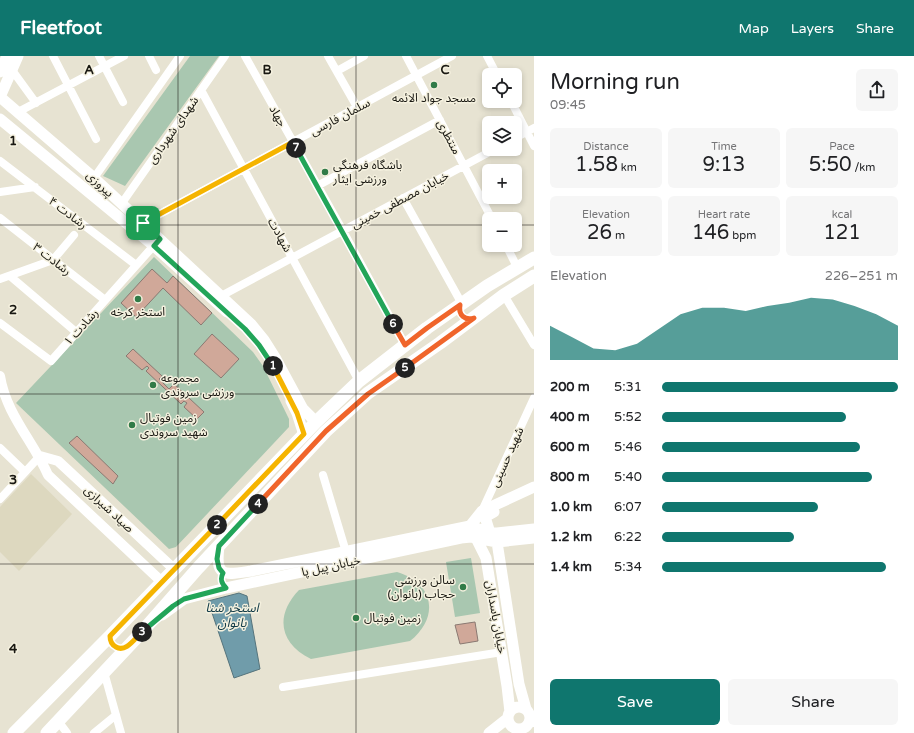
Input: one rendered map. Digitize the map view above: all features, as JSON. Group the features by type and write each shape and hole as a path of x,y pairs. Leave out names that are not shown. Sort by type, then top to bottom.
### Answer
{"main road":[{"path":"0,72 7,56"},
{"path":"0,97 18,56"},
{"name":"پیروزی","path":"0,97 94,178 143,223 157,242 245,329 259,345 270,362 297,413 304,434"},
{"name":"پیروزی","path":"0,119 157,242 221,296 251,324 264,340 276,359 303,410 316,422"},
{"path":"14,733 110,636 304,434 359,381 427,328 487,286 534,258"},
{"path":"47,733 326,431 368,394 534,276"},
{"path":"461,305 459,309 461,315 467,319 474,318"},
{"path":"427,328 434,327 439,330 442,337 440,343"},
{"path":"470,526 483,514 534,487"},
{"path":"483,514 534,492"},
{"name":"خیابان پاسداران","path":"483,514 494,537 526,722"},
{"name":"خیابان پاسداران","path":"470,526 486,558 502,652 509,715"},
{"name":"خیابان پیل پا","path":"223,573 228,574 251,571 470,526 494,537"},
{"name":"خیابان پیل پا","path":"494,537 497,533 534,529"},
{"name":"خیابان پیل پا","path":"140,634 173,606 184,599 226,588 461,538 534,538"},
{"path":"219,546 217,559 219,568 223,573 221,579 226,588"},
{"path":"110,636 110,640 115,647 127,647"},
{"path":"50,696 62,696 67,702 68,710"},
{"path":"489,733 509,715 513,709 519,707 526,722 510,724 509,715"}],"street":[{"path":"53,56 96,139"},
{"path":"99,56 123,102"},
{"path":"18,112 124,56"},
{"path":"149,56 156,70"},
{"path":"94,178 180,56"},
{"name":"شهدای شهرداری","path":"122,204 226,56"},
{"name":"جهاد","path":"245,56 405,345"},
{"path":"328,56 357,107"},
{"path":"337,71 364,56"},
{"name":"منتظری","path":"406,56 488,212"},
{"name":"سلمان فارسی","path":"143,223 452,56"},
{"path":"487,56 493,68"},
{"path":"12,70 36,103"},
{"name":"شهادت","path":"201,90 359,381"},
{"path":"516,108 530,130 534,146"},
{"path":"318,186 440,120"},
{"name":"خیابان مصطفی خمینی","path":"221,296 482,156"},
{"name":"رشادت ۴","path":"0,160 136,265"},
{"path":"0,192 35,187"},
{"path":"403,198 461,305"},
{"name":"رشادت ۳","path":"0,218 105,300"},
{"path":"0,279 53,260 74,235"},
{"name":"رشادت ۱","path":"0,323 51,361 157,242"},
{"path":"510,252 517,267"},
{"path":"10,276 76,332"},
{"path":"504,296 534,345"},
{"name":"صیاد شیرازی","path":"0,376 10,408 22,430 40,456 48,475 162,582"},
{"name":"شهید حسینی","path":"483,514 534,398"},
{"path":"0,448 24,472"},
{"path":"0,499 40,456"},
{"name":"صیاد شیرازی","path":"40,456 58,461 174,569"},
{"path":"323,475 346,552"},
{"path":"149,570 156,567 161,557"},
{"path":"283,687 502,652"},
{"path":"104,672 121,733"},
{"path":"94,733 116,715"},
{"path":"58,721 67,733"}],"shaded area":[{"path":"31,474 72,514 19,571 0,552 0,507"}],"green space":[{"path":"190,56 219,56 125,186 103,176"},
{"name":"مجموعه ورزشی سروندی","path":"154,257 253,352 263,366 289,419 289,427 176,547 169,549 16,403"},
{"name":"سالن ورزشی حجاب (بانوان)","path":"471,558 480,613 455,617 446,562"},
{"name":"زمین فوتبال","path":"397,572 409,577 419,584 425,592 429,602 429,612 426,622 420,632 410,641 311,659 293,646 287,637 284,629 286,610 291,600 299,590"}],"water":[{"name":"استخر شنا بانوان","path":"239,593 247,596 260,669 234,678 208,601"}],"building":[{"name":"استخر کرخه","path":"152,269 167,283 173,276 212,313 201,325 163,288 136,317 121,303"},
{"path":"212,334 239,359 221,378 194,354"},
{"path":"133,349 162,376 159,379 169,389 174,384 204,412 197,419 184,407 187,403 184,401 181,404 146,371 149,368 147,366 142,370 126,356"},
{"path":"77,436 118,476 113,484 69,443"},
{"path":"475,622 478,641 460,644 455,625"}],"place":[{"name":"مسجد جواد الائمه","path":"434,85"},
{"name":"باشگاه فرهنگی ورزشی ایثار","path":"325,172"},
{"name":"استخر کرخه","path":"138,299"},
{"name":"مجموعه ورزشی سروندی","path":"153,385"},
{"name":"زمین فوتبال شهید سروندی","path":"132,425"},
{"name":"سالن ورزشی حجاب (بانوان)","path":"463,587"},
{"name":"زمین فوتبال","path":"356,618"}],"route":[{"path":"293,142 405,345 460,305 459,309 464,318 474,318 368,394 326,431 219,546 217,559 219,568 223,573 221,579 226,588 184,599 173,606 127,647 119,648 112,644 110,636 304,434 297,413 270,362 259,345 245,329 154,246 160,239 143,223 293,142"}]}
